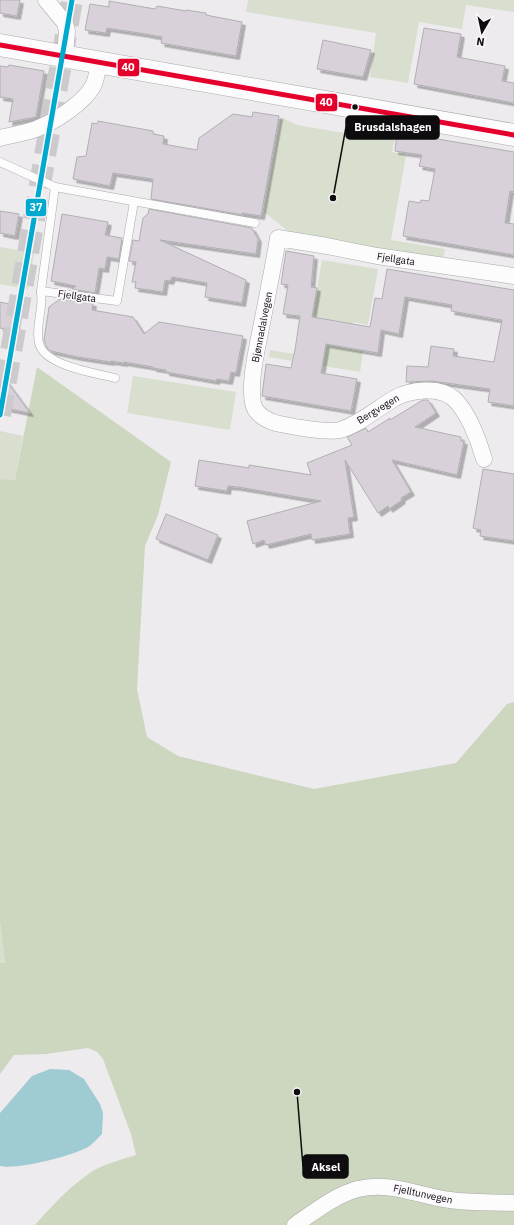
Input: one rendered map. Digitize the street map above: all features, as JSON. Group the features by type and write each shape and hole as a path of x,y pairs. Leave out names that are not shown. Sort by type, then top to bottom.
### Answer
{"main road":[{"path":"0,45 514,134"}],"street":[{"path":"46,0 65,23 67,31 65,56"},
{"path":"0,138 36,129 61,116 86,96 93,86 99,62"},
{"name":"Fjellgata","path":"278,238 377,256 514,276"},
{"name":"Bjønnadalvegen","path":"259,414 253,404 251,387 278,238"},
{"name":"Bergvegen","path":"259,414 276,423 296,428 338,430 359,421 404,394 422,390 439,392 453,397 463,410 479,440 484,459"},
{"name":"Fjelltunvegen","path":"294,1225 343,1195 358,1189 370,1187 395,1187 449,1200 465,1202 514,1203"}],"lane":[{"path":"0,162 55,187 255,223"},
{"path":"55,187 41,290 42,304 38,334 39,344 42,350 50,357 69,368 115,378"},
{"name":"Fjellgata","path":"41,290 117,301 134,202"}],"green space":[{"path":"248,0 514,0 514,12 466,5 462,29 419,22 408,83 370,77 376,33 246,12"},
{"path":"281,117 297,125 356,135 396,134 392,152 406,155 391,240 445,249 443,259 293,235 264,212"},
{"path":"0,247 34,253 28,289 0,284"},
{"path":"322,260 378,269 368,325 353,322 347,348 363,351 360,372 269,357 270,350 294,354 297,340 328,344 331,320 312,317"},
{"path":"37,367 171,462 158,515 145,546 137,689 147,737 178,756 314,789 456,763 507,704 514,702 514,1225 35,1225 66,1192 92,1171 136,1155 131,1134 103,1059 97,1052 88,1048 46,1054 14,1055 0,1074 0,963 5,963 0,921 0,479 15,480"},
{"path":"133,376 236,392 230,430 127,413"},
{"path":"0,431 23,436 15,480 0,479"},
{"path":"0,921 5,963 0,963"}],"water":[{"path":"50,1069 69,1070 84,1079 100,1104 103,1113 102,1134 94,1143 80,1151 32,1164 8,1167 0,1166 0,1113 32,1076"}],"building":[{"path":"0,0 20,0 17,16 0,13"},
{"path":"109,1 155,9 157,6 206,13 206,15 242,22 236,56 161,43 162,37 146,34 107,28 106,33 85,30 90,4 109,7"},
{"path":"424,28 461,34 457,57 505,66 502,81 514,83 514,103 414,84"},
{"path":"323,40 371,50 363,77 317,69"},
{"path":"9,65 44,71 36,117 9,122 13,99 0,97 0,66 8,67"},
{"path":"253,112 279,116 261,216 242,213 244,215 151,199 153,179 113,173 110,186 73,179 77,157 86,156 92,123 97,124 98,121 153,131 153,134 164,136 163,144 197,150 199,138 233,114 252,117"},
{"path":"397,134 426,139 426,137 514,152 514,192 510,191 505,223 514,224 514,255 403,236 409,201 420,203 421,200 429,201 435,169 419,166 422,155 395,151"},
{"path":"149,209 252,228 258,239 256,254 160,240 246,280 242,303 205,297 207,283 172,277 170,281 165,280 163,292 135,288 136,282 132,282 136,262 129,261 133,240 139,241 143,218 148,214"},
{"path":"0,211 19,214 15,236 0,233"},
{"path":"62,214 108,222 105,235 122,238 119,259 107,257 105,269 99,268 95,293 72,289 76,286 51,281"},
{"path":"286,251 314,256 311,287 317,288 312,317 370,327 375,298 382,299 387,269 514,290 514,406 488,402 490,389 432,381 406,382 407,366 428,367 431,346 454,349 453,356 494,362 502,320 451,311 452,305 405,297 399,334 381,330 378,353 326,344 321,373 357,379 351,411 262,396 266,364 291,368 295,350 300,316 283,314 288,285 281,284"},
{"path":"60,299 93,303 92,310 133,317 144,334 159,322 243,336 236,373 231,372 229,381 217,379 216,381 166,372 166,370 153,367 78,357 51,351 47,348 44,340 49,307"},
{"path":"0,302 19,306 15,331 0,328"},
{"path":"0,372 30,413 0,407"},
{"path":"423,400 428,400 436,413 415,427 461,437 461,441 464,441 457,475 392,460 411,492 401,498 402,500 389,509 388,506 378,513 345,460 354,517 348,518 350,534 312,540 311,534 266,545 264,540 253,544 247,521 321,501 238,487 228,486 227,491 195,486 199,460 249,468 249,465 311,475 307,463 352,445 347,437 366,428 368,432"},
{"path":"483,469 514,474 514,541 480,536 481,530 473,528"},
{"path":"166,514 218,535 208,560 156,539"}],"tunnel":[{"path":"0,415 72,0"}],"transit line":[{"name":"37","path":"0,415 72,0"},
{"name":"40","path":"0,45 514,135"}],"place":[{"name":"Brusdalshagen","path":"333,198"},
{"name":"Aksel","path":"297,1092"}]}
